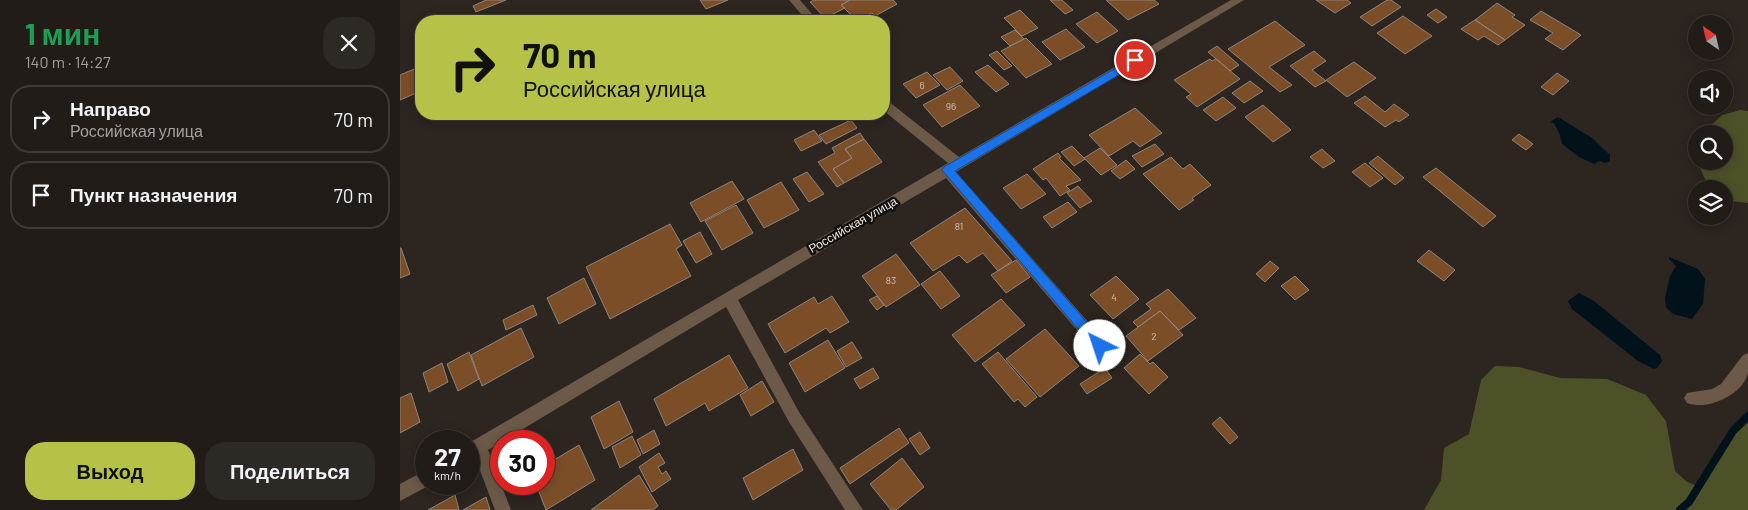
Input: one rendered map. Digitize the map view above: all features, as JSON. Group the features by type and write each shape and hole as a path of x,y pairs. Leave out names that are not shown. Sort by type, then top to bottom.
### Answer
{"street":[{"path":"794,0 808,15"},
{"name":"Российская улица","path":"480,445 1239,0"},
{"path":"890,109 953,167 1100,346"},
{"path":"729,298 794,417 855,510"},
{"path":"1692,398 1708,399 1725,392 1748,360"},
{"path":"480,462 503,510"},
{"path":"400,493 415,484"}],"green space":[{"path":"1740,110 1748,111 1748,203 1733,201 1733,180 1705,180 1701,170 1733,170 1733,125 1711,125 1722,115 1733,115 1733,112"},
{"path":"1495,366 1519,367 1560,378 1607,379 1646,395 1666,421 1675,471 1687,482 1700,487 1710,474 1725,443 1748,422 1748,510 1424,510 1441,480 1444,448 1469,434 1481,380"}],"water":[{"path":"1558,117 1592,138 1610,155 1610,161 1605,163 1599,161 1594,164 1579,157 1562,144 1554,123 1550,122"},
{"path":"1669,257 1698,269 1705,279 1703,304 1692,319 1673,314 1666,307 1665,298 1670,276 1676,266"},
{"path":"1579,293 1594,301 1660,355 1662,361 1657,368 1654,369 1638,361 1572,309 1568,301"}],"building":[{"path":"486,0 506,0 476,12 473,6"},
{"path":"700,0 728,0 706,9"},
{"path":"814,0 850,0 841,5 845,8 831,15 822,15 810,2"},
{"path":"850,0 893,0 897,4 877,15 872,13 867,15 851,15 841,5"},
{"path":"1050,0 1062,0 1073,10 1065,14"},
{"path":"1106,0 1154,0 1159,4 1128,20"},
{"path":"1316,0 1347,0 1351,3 1335,13"},
{"path":"1387,0 1391,0 1401,7 1372,26 1360,17"},
{"path":"1497,3 1515,15 1512,17 1525,25 1505,40 1475,20"},
{"path":"1436,9 1447,17 1438,23 1427,15"},
{"path":"1020,10 1038,28 1022,36 1004,18"},
{"path":"1541,11 1581,35 1563,50 1545,39 1553,33 1530,20"},
{"path":"1097,12 1118,31 1097,43 1076,24"},
{"path":"1403,16 1432,36 1405,54 1377,33"},
{"path":"1475,20 1505,40 1498,45 1484,36 1478,40 1461,29"},
{"path":"1275,21 1305,45 1269,67 1292,85 1280,92 1228,49"},
{"path":"1066,29 1085,47 1060,60 1042,42"},
{"path":"1015,30 1024,39 1010,46 1001,37"},
{"path":"1026,38 1052,64 1026,78 1001,51"},
{"path":"1217,46 1239,65 1230,71 1208,52"},
{"path":"997,51 1012,66 1004,70 989,55"},
{"path":"1314,51 1326,61 1312,70 1326,81 1315,87 1290,66"},
{"path":"1210,59 1212,61 1216,59 1240,79 1197,107 1186,97 1191,94 1174,80"},
{"path":"1354,62 1376,78 1347,97 1326,80"},
{"path":"988,65 1009,84 996,92 975,72"},
{"path":"950,67 963,81 947,90 933,75"},
{"path":"415,69 415,94 400,100 400,75"},
{"path":"927,72 940,85 916,98 903,84"},
{"path":"1557,73 1569,81 1553,95 1541,87"},
{"path":"1250,81 1263,91 1244,103 1232,93"},
{"path":"960,85 980,106 942,127 923,105"},
{"path":"1365,96 1385,112 1394,104 1409,115 1399,122 1396,120 1385,127 1354,103"},
{"path":"1223,97 1236,108 1216,121 1203,110"},
{"path":"1263,105 1291,130 1273,142 1245,117"},
{"path":"1135,108 1162,133 1140,147 1133,141 1109,156 1089,135"},
{"path":"851,120 857,128 826,144 819,135"},
{"path":"814,130 822,141 801,151 794,140"},
{"path":"860,133 864,139 845,149 852,158 833,169 844,183 837,187 818,162 835,153 832,148"},
{"path":"1519,134 1533,144 1526,150 1512,140"},
{"path":"864,139 882,162 844,183 833,169 852,158 845,149"},
{"path":"1155,144 1164,154 1142,167 1132,156"},
{"path":"1072,146 1085,159 1074,166 1061,152"},
{"path":"1100,148 1117,165 1101,175 1084,158"},
{"path":"1322,149 1335,161 1323,168 1310,157"},
{"path":"1058,153 1061,157 1059,158 1081,180 1066,186 1070,190 1060,196 1046,178 1043,180 1033,169"},
{"path":"1378,156 1404,178 1395,185 1369,163"},
{"path":"1171,157 1183,169 1190,164 1211,185 1179,210 1143,174"},
{"path":"1126,160 1135,169 1120,179 1111,171"},
{"path":"1365,163 1383,178 1370,187 1352,172"},
{"path":"1436,168 1496,216 1483,227 1423,177"},
{"path":"807,172 824,194 809,202 793,179"},
{"path":"1027,174 1046,194 1021,209 1003,188"},
{"path":"732,181 744,199 701,222 690,203"},
{"path":"781,182 799,210 764,228 747,200"},
{"path":"1078,186 1092,201 1080,208 1067,193"},
{"path":"1068,202 1077,212 1052,228 1043,217"},
{"path":"736,205 753,233 722,250 705,221"},
{"path":"965,208 1012,261 998,271 983,253 967,263 959,255 933,271 910,243"},
{"path":"670,224 682,245 676,249 691,276 610,319 586,267"},
{"path":"700,232 712,254 696,263 683,241"},
{"path":"400,248 410,274 400,278"},
{"path":"1429,250 1455,270 1444,281 1417,261"},
{"path":"896,254 920,285 886,307 862,276"},
{"path":"1016,260 1030,277 1006,293 991,275"},
{"path":"1270,261 1279,268 1265,282 1256,274"},
{"path":"940,271 960,296 941,309 921,284"},
{"path":"1116,276 1139,299 1113,319 1090,295"},
{"path":"1295,276 1309,290 1295,300 1281,286"},
{"path":"584,278 596,304 559,324 547,298"},
{"path":"1168,289 1196,318 1179,330 1160,311 1138,327 1133,322 1151,309 1146,304"},
{"path":"832,296 849,322 830,333 826,328 785,353 768,324 814,297 818,304"},
{"path":"877,296 884,305 877,310 869,300"},
{"path":"1001,299 1025,325 975,362 952,335"},
{"path":"533,305 537,315 506,330 503,320"},
{"path":"1160,311 1183,335 1148,361 1126,336"},
{"path":"521,328 534,357 482,386 471,355"},
{"path":"1045,329 1079,366 1040,397 1006,359"},
{"path":"828,340 845,368 805,392 789,363"},
{"path":"852,342 862,358 846,367 837,351"},
{"path":"469,352 479,379 458,391 447,364"},
{"path":"998,352 1037,397 1025,407 1018,399 1014,402 982,364"},
{"path":"1140,354 1150,364 1153,362 1168,377 1149,394 1124,368"},
{"path":"729,355 748,388 709,411 705,403 666,426 654,399"},
{"path":"442,363 448,382 429,392 423,373"},
{"path":"873,368 879,378 860,389 854,379"},
{"path":"1105,368 1112,378 1087,394 1080,384"},
{"path":"762,381 774,402 751,416 740,395"},
{"path":"411,393 420,422 400,433 400,398"},
{"path":"619,401 633,432 604,449 591,417"},
{"path":"1220,417 1238,437 1230,444 1212,424"},
{"path":"899,428 909,443 850,484 840,468"},
{"path":"654,430 660,444 643,454 637,440"},
{"path":"920,432 930,448 920,455 909,439"},
{"path":"632,436 641,455 620,468 612,447"},
{"path":"579,445 595,480 546,510 540,495 555,495 555,459"},
{"path":"793,449 803,470 753,500 743,478"},
{"path":"659,453 665,463 658,467 662,474 666,471 671,479 652,492 639,467"},
{"path":"902,458 924,487 896,510 891,510 870,484"},
{"path":"639,475 658,506 653,510 591,510"},
{"path":"455,495 459,510 428,510"},
{"path":"486,497 490,510 463,510"}],"waterway":[{"path":"1680,510 1689,502 1733,431 1748,416"}],"route":[{"path":"1100,346 947,170 1135,60"}]}
